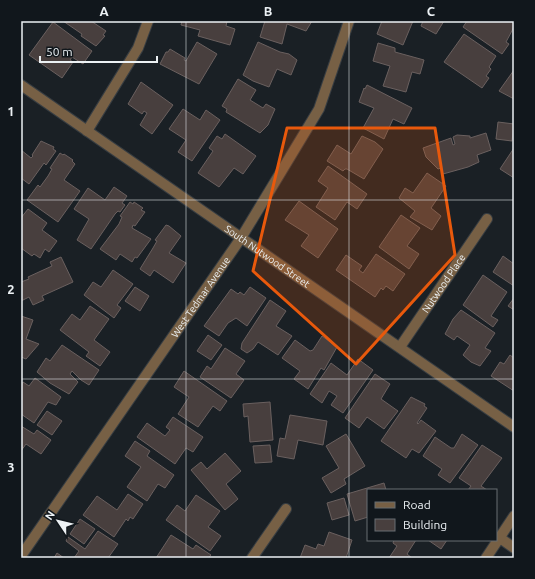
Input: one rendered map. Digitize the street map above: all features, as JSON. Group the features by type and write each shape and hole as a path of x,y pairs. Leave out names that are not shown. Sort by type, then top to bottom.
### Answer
{"street":[{"path":"87,131 138,48 148,21"},
{"name":"West Tedmar Avenue","path":"21,556 241,238 319,110 348,21"},
{"name":"South Nutwood Street","path":"21,85 514,427"},
{"name":"Nutwood Place","path":"400,347 487,219"},
{"path":"252,558 286,509"},
{"path":"486,558 514,516"},
{"path":"500,538 514,548"}],"highlighted area":[{"path":"287,128 435,128 455,255 356,364 253,271"}],"building":[{"path":"63,21 91,21 106,31 103,35 105,36 96,46"},
{"path":"182,21 227,21 226,26 235,29 230,45 198,36 200,30 181,25"},
{"path":"265,21 312,21 306,31 287,24 282,44 260,37"},
{"path":"382,21 413,21 403,45 377,34"},
{"path":"423,21 444,21 436,34 421,26"},
{"path":"467,21 514,21 514,27 506,42 509,44 502,54 463,27"},
{"path":"53,22 92,51 83,64 72,57 70,60 73,62 62,78 29,55"},
{"path":"464,34 496,56 489,67 491,69 486,76 489,78 482,88 444,62"},
{"path":"197,42 217,54 199,84 160,64 166,52 170,49 185,58 184,60 186,61"},
{"path":"258,42 280,52 289,54 297,60 291,75 277,69 269,87 253,81 243,75"},
{"path":"378,43 395,48 395,52 424,60 420,74 412,72 406,92 383,86 390,66 373,61"},
{"path":"514,70 514,99 499,91"},
{"path":"238,79 256,90 250,100 263,108 266,104 275,109 268,125 260,133 226,112 227,109 222,106"},
{"path":"141,82 173,105 152,134 140,125 147,113 144,111 142,114 128,104"},
{"path":"367,85 412,108 404,124 393,119 384,139 363,128 374,108 359,102 364,88 365,89"},
{"path":"183,109 200,120 206,110 220,120 192,161 178,152 186,140 169,129"},
{"path":"498,122 514,124 512,141 496,139"},
{"path":"486,133 491,150 477,155 479,162 468,167 443,174 441,168 438,169 426,157 423,148 451,138 453,145 455,144 453,137 457,135 470,136 470,138"},
{"path":"225,134 256,156 243,174 234,168 219,187 198,173 213,151 209,148 217,136 222,139"},
{"path":"362,136 375,142 383,149 364,179 347,169 343,171 327,161 337,145 351,154"},
{"path":"41,141 54,147 53,149 56,151 46,165 44,163 29,184 21,178 21,150 31,158"},
{"path":"514,148 514,178 500,169"},
{"path":"60,153 73,160 72,161 75,164 64,180 80,191 58,222 27,200 38,185 40,187 48,176 52,169 50,168"},
{"path":"328,166 367,194 357,209 347,202 335,220 316,207 328,188 318,181"},
{"path":"427,173 446,186 431,208 441,216 432,230 410,217 415,211 399,198 405,188 413,193"},
{"path":"114,187 127,196 122,203 125,205 120,212 118,211 115,214 91,249 77,240 89,219 74,209 88,188 105,200"},
{"path":"299,201 338,229 318,258 301,246 309,235 285,220"},
{"path":"130,202 133,204 134,202 143,208 141,210 145,212 132,228 151,239 137,258 135,257 132,262 120,254 116,260 100,249 119,224 122,217 120,216"},
{"path":"28,209 47,223 42,230 57,241 49,252 45,249 40,258 34,254 32,256 21,248 21,218"},
{"path":"401,215 420,228 407,246 419,254 409,269 379,247"},
{"path":"166,225 181,236 169,253 186,263 173,283 154,270 150,276 140,269 157,241 155,240"},
{"path":"376,254 405,274 393,291 386,286 383,290 381,288 375,297 336,270 346,255 362,266 359,270 363,273"},
{"path":"503,256 514,264 514,286 493,272"},
{"path":"61,257 73,282 42,296 44,300 33,305 29,297 21,301 21,282 29,279 28,277 52,266 50,262"},
{"path":"113,270 133,284 117,305 121,308 114,318 84,295 93,282 101,287"},
{"path":"483,275 507,292 491,316 498,320 493,327 463,305"},
{"path":"135,287 149,296 140,311 125,301"},
{"path":"250,287 266,298 247,326 236,318 228,323 219,336 204,326 231,289 238,294 240,292 244,295"},
{"path":"514,298 514,310 508,306"},
{"path":"270,300 286,311 276,326 292,336 278,355 258,342 253,349 247,353 241,349 242,343"},
{"path":"90,306 109,319 94,340 110,352 100,366 86,356 89,352 60,330 72,314 80,320"},
{"path":"461,310 495,333 485,348 491,351 480,366 471,362 463,355 470,345 457,336 454,340 445,334 453,319"},
{"path":"21,316 33,320 26,339 39,344 26,359 21,357"},
{"path":"208,335 222,345 211,360 197,351"},
{"path":"322,336 337,347 324,370 321,368 308,389 294,379 300,371 282,358 295,340 310,351 313,350"},
{"path":"62,345 99,370 89,385 81,380 72,371 70,374 78,382 69,394 50,383 37,372 46,358 50,361"},
{"path":"225,348 245,361 236,374 244,380 231,398 200,377 207,366 211,369"},
{"path":"510,355 514,358 514,391 491,376 500,362 504,364"},
{"path":"358,359 373,370 343,413 331,405 337,396 329,391 322,403 310,394 331,363 347,375"},
{"path":"184,371 227,401 220,411 213,406 198,427 178,414 189,397 174,387"},
{"path":"375,374 390,384 381,399 398,411 384,429 367,417 359,428 345,418"},
{"path":"35,378 61,397 56,405 48,402 34,423 21,414 21,386 23,382 29,386"},
{"path":"411,397 425,404 424,406 427,408 417,423 418,424 421,420 436,431 419,453 412,449 406,458 381,441"},
{"path":"270,402 273,440 250,442 248,416 244,417 243,404"},
{"path":"47,411 62,421 52,435 37,425"},
{"path":"290,415 327,421 323,445 298,440 294,459 277,456 280,438 285,439"},
{"path":"173,417 203,437 193,452 186,448 175,464 137,437 147,423 165,436 170,430 166,427"},
{"path":"21,426 34,434 37,430 51,440 41,454 26,444 21,451"},
{"path":"346,434 365,466 344,479 346,484 331,493 322,478 339,468 326,446"},
{"path":"462,434 478,445 450,483 438,475 442,469 423,456 435,437 451,448 454,448"},
{"path":"135,441 150,451 147,456 174,475 165,488 158,484 147,501 127,487 141,467 125,456"},
{"path":"270,445 272,462 255,463 253,446"},
{"path":"482,445 502,458 481,486 486,489 469,489 471,486 459,478"},
{"path":"225,453 241,471 226,484 238,499 225,510 191,470 201,462 207,469"},
{"path":"384,483 386,489 367,489 367,517 355,521 347,494"},
{"path":"128,494 143,504 133,519 130,517 128,521 126,519 114,537 83,515 97,496 117,510"},
{"path":"196,495 220,511 208,527 221,536 210,551 166,520 177,505 185,511"},
{"path":"344,498 349,515 332,520 327,503"},
{"path":"80,519 95,529 84,544 70,534"},
{"path":"98,531 118,544 108,558 74,558 79,551 66,541 68,537 85,549"},
{"path":"329,532 352,540 346,558 300,558 305,545 316,549 318,544 324,546"},
{"path":"171,535 193,549 196,545 211,555 208,558 156,558"},
{"path":"394,541 415,541 407,554 412,558 389,558 397,546 393,543"},
{"path":"429,541 446,541 441,549"},
{"path":"57,553 64,558 54,558"}]}
